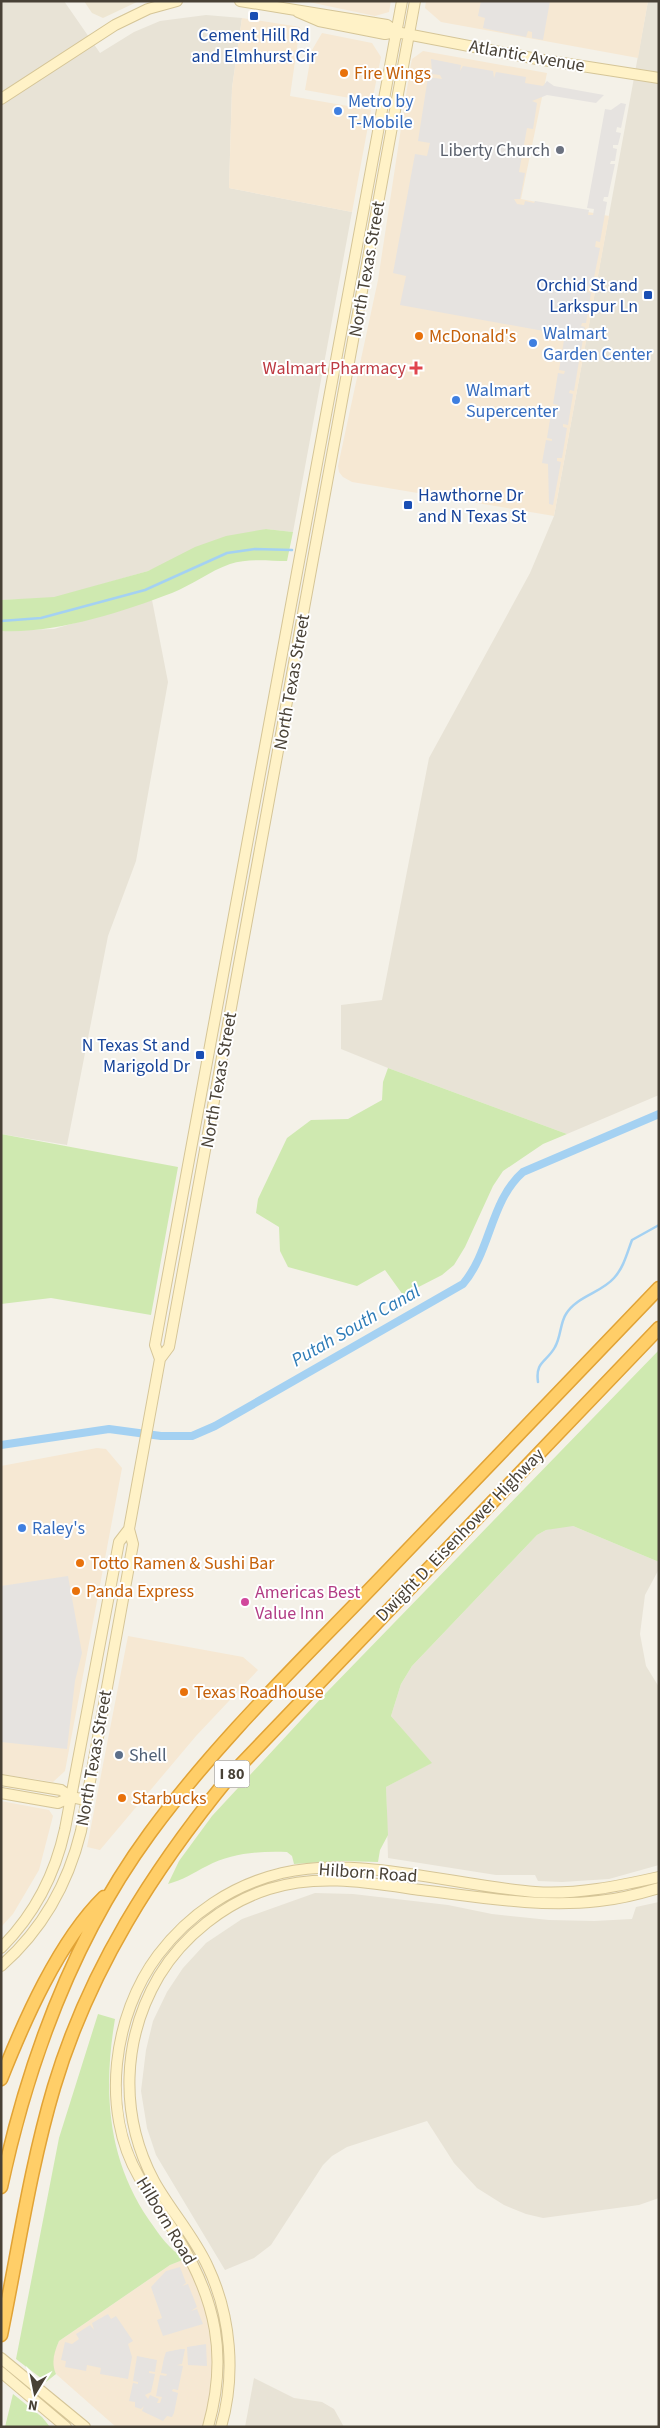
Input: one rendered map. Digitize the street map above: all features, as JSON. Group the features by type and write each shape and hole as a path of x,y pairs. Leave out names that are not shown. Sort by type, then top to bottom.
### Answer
{"highway":[{"name":"Dwight D. Eisenhower Highway","path":"1,2187 16,2122 47,2024 80,1951 115,1887 150,1833 206,1763 276,1687 659,1288"},
{"name":"Dwight D. Eisenhower Highway","path":"1,2335 34,2168 55,2085 74,2031 93,1986 121,1931 150,1881 192,1823 230,1776 659,1328"},
{"path":"1,2079 25,2022 58,1961 88,1914 115,1887"}],"main road":[{"path":"1,99 115,25 148,9 177,1"},
{"name":"Atlantic Avenue","path":"240,1 298,12 314,11 387,25 396,32 409,35 537,59 659,78"},
{"name":"North Texas Street","path":"160,1359 155,1345 402,1"},
{"name":"North Texas Street","path":"1,1966 32,1935 59,1892 76,1850 133,1544 129,1529 147,1428 160,1359 169,1347 173,1328 415,1"},
{"name":"North Texas Street","path":"1,1948 30,1913 52,1874 63,1841 119,1542 129,1529"},
{"path":"1,1780 61,1790 71,1797 86,1800"},
{"path":"1,1793 58,1803 71,1797"},
{"name":"Hilborn Road","path":"208,2427 214,2406 219,2367 217,2334 212,2314 196,2270 139,2177 131,2160 123,2135 117,2092 118,2059 125,2023 143,1978 166,1944 200,1912 242,1886 266,1877 307,1869 354,1868 477,1886 550,1893 606,1888 659,1876"},
{"name":"Hilborn Road","path":"221,2427 226,2409 229,2366 223,2309 207,2264 154,2181 142,2156 135,2134 129,2092 130,2061 136,2026 155,1984 174,1954 207,1923 245,1899 269,1889 308,1881 352,1881 551,1903 598,1902 659,1888"},
{"path":"1,2358 85,2427"},
{"path":"1,2372 66,2427"}],"shaded area":[{"path":"1,1 64,1 100,53 134,32 160,21 206,15 242,18 232,88 229,188 352,212 293,532 266,529 148,571 54,598 1,600"},
{"path":"84,1 139,1 103,18 92,13"},
{"path":"304,1 391,1 389,12 375,16"},
{"path":"426,1 648,1 638,58 441,22 425,8"},
{"path":"481,1 550,1 543,40 532,38 532,32 528,31 526,37 483,28 485,18 478,16"},
{"path":"648,1 659,1 659,1095 567,1134 341,1049 341,1005 382,1000 429,758 530,573 554,516"},
{"path":"242,18 300,27 290,96 371,110 352,212 229,188 232,88"},
{"path":"322,33 372,43 381,57 372,102 305,90 312,50"},
{"path":"423,51 547,73 521,199 609,216 554,516 352,482 343,477 339,472 338,466 378,280 410,69 412,59"},
{"path":"431,59 461,65 460,71 463,66 493,71 494,78 496,72 526,77 525,83 543,86 547,81 554,86 604,95 596,103 547,95 532,101 537,103 533,129 527,128 519,172 525,173 520,199 514,199 517,204 524,205 525,201 534,203 535,201 589,210 588,215 593,215 594,209 587,208 605,109 611,110 621,103 626,104 621,128 617,127 616,132 621,133 618,145 613,145 613,148 617,149 615,161 611,161 610,164 615,164 608,197 604,197 603,201 607,202 600,242 596,241 595,247 600,248 592,287 588,286 587,292 591,293 586,323 582,323 581,326 585,327 580,357 575,359 579,361 574,391 570,390 569,393 573,394 568,425 563,424 563,427 567,428 562,458 557,458 557,461 561,462 553,505 549,504 548,464 542,463 546,440 552,441 552,439 547,438 552,407 558,407 558,405 553,404 558,373 564,374 565,371 559,370 564,340 570,341 571,336 400,305 406,276 393,273 415,154 427,156 430,143 418,141 428,77 442,79 440,75 432,74"},
{"path":"152,600 168,682 136,861 108,936 67,1145 1,1134 1,631 54,629"},
{"path":"97,1448 106,1449 122,1468 65,1771 53,1782 1,1774 1,1466"},
{"path":"573,1526 659,1562 659,1569 645,1595 640,1634 646,1666 659,1687 659,1865 609,1879 562,1882 538,1881 535,1875 496,1875 388,1858 386,1787 431,1763 391,1716 401,1684 412,1666 537,1535 546,1530"},
{"path":"68,1576 82,1653 75,1681 67,1749 1,1742 1,1586"},
{"path":"128,1636 243,1657 258,1670 196,1736 100,1850 87,1847"},
{"path":"1,1801 49,1810 53,1816 39,1870 13,1914 1,1927"},
{"path":"315,1893 353,1894 448,1905 492,1914 549,1920 594,1921 632,1919 636,1907 659,1902 659,2198 639,2205 543,2218 526,2214 504,2205 477,2188 454,2163 427,2121 347,2147 332,2156 323,2165 271,2245 254,2258 225,2270 156,2155 147,2128 141,2091 146,2050 153,2021 167,1992 183,1968 206,1943 242,1919"},
{"path":"185,2259 201,2293 213,2339 213,2386 202,2427 116,2427 56,2374 53,2366 53,2356 59,2341 170,2265"},
{"path":"180,2267 186,2283 182,2286 188,2284 197,2307 191,2311 197,2309 203,2324 163,2336 157,2320 162,2318 151,2287 166,2271"},
{"path":"108,2314 111,2319 116,2316 133,2341 128,2344 132,2357 128,2379 100,2374 101,2368 87,2365 86,2371 65,2367 66,2361 61,2360 65,2342 72,2344 79,2339 76,2334 90,2325 94,2330 92,2323"},
{"path":"206,2344 207,2366 188,2365 187,2347"},
{"path":"185,2349 182,2364 177,2365 183,2366 178,2390 173,2389 172,2391 178,2393 174,2413 172,2417 167,2416 163,2421 142,2411 144,2406 141,2409 135,2407 135,2402 129,2401 133,2383 138,2384 138,2382 133,2381 137,2356 157,2360 155,2372 149,2371 149,2373 155,2374 151,2392 145,2395 148,2399 150,2395 159,2399 157,2403 160,2403 162,2397 156,2396 160,2375 166,2376 167,2374 161,2373 166,2352"},
{"path":"254,2378 294,2398 322,2402 334,2409 344,2427 245,2427"}],"green space":[{"path":"266,529 293,532 287,561 251,560 237,562 215,570 172,593 110,614 43,629 1,631 1,600 54,597 148,571 195,547 226,536"},
{"path":"388,1068 567,1134 543,1144 503,1171 493,1186 465,1247 454,1265 442,1275 403,1295 385,1270 357,1286 288,1267 280,1251 279,1227 256,1213 258,1199 287,1138 311,1120 348,1119 382,1100 383,1082"},
{"path":"1,1134 178,1167 151,1315 51,1298 1,1304"},
{"path":"659,1350 659,1562 573,1526 546,1530 537,1535 412,1666 401,1684 391,1716 432,1763 386,1787 388,1835 380,1850 378,1862 342,1861 294,1864 292,1856 287,1852 256,1853 226,1858 168,1884 179,1861 212,1816 326,1693"},
{"path":"98,2014 115,2019 109,2072 109,2098 117,2148 124,2173 135,2197 153,2226 169,2246 185,2259 170,2265 59,2341 54,2358 56,2374 46,2382 16,2359 59,2138"},
{"path":"13,2394 42,2417 50,2427 5,2427"}],"waterway":[{"path":"1,621 41,618 145,590 227,553 255,549 292,550"},
{"name":"Putah South Canal","path":"1,1445 109,1429 161,1436 192,1436 215,1426 463,1284 480,1257 504,1197 523,1172 659,1114"},
{"path":"538,1382 538,1370 542,1362 555,1347 566,1314 576,1303 614,1278 625,1260 632,1240 659,1225"}],"place":[{"name":"Cement Hill Rd and Elmhurst Cir","path":"254,16"},
{"name":"Fire Wings","path":"344,73"},
{"name":"Metro by T-Mobile","path":"338,111"},
{"name":"Liberty Church","path":"560,150"},
{"name":"Orchid St and Larkspur Ln","path":"648,295"},
{"name":"McDonald's","path":"419,336"},
{"name":"Walmart Garden Center","path":"533,343"},
{"name":"Walmart Pharmacy","path":"416,368"},
{"name":"Walmart Supercenter","path":"456,400"},
{"name":"Hawthorne Dr and N Texas St","path":"408,505"},
{"name":"N Texas St and Marigold Dr","path":"200,1055"},
{"name":"Raley's","path":"22,1528"},
{"name":"Totto Ramen & Sushi Bar","path":"80,1563"},
{"name":"Panda Express","path":"76,1591"},
{"name":"Americas Best Value Inn","path":"245,1602"},
{"name":"Texas Roadhouse","path":"184,1692"},
{"name":"Shell","path":"119,1755"},
{"name":"Starbucks","path":"122,1798"}]}
